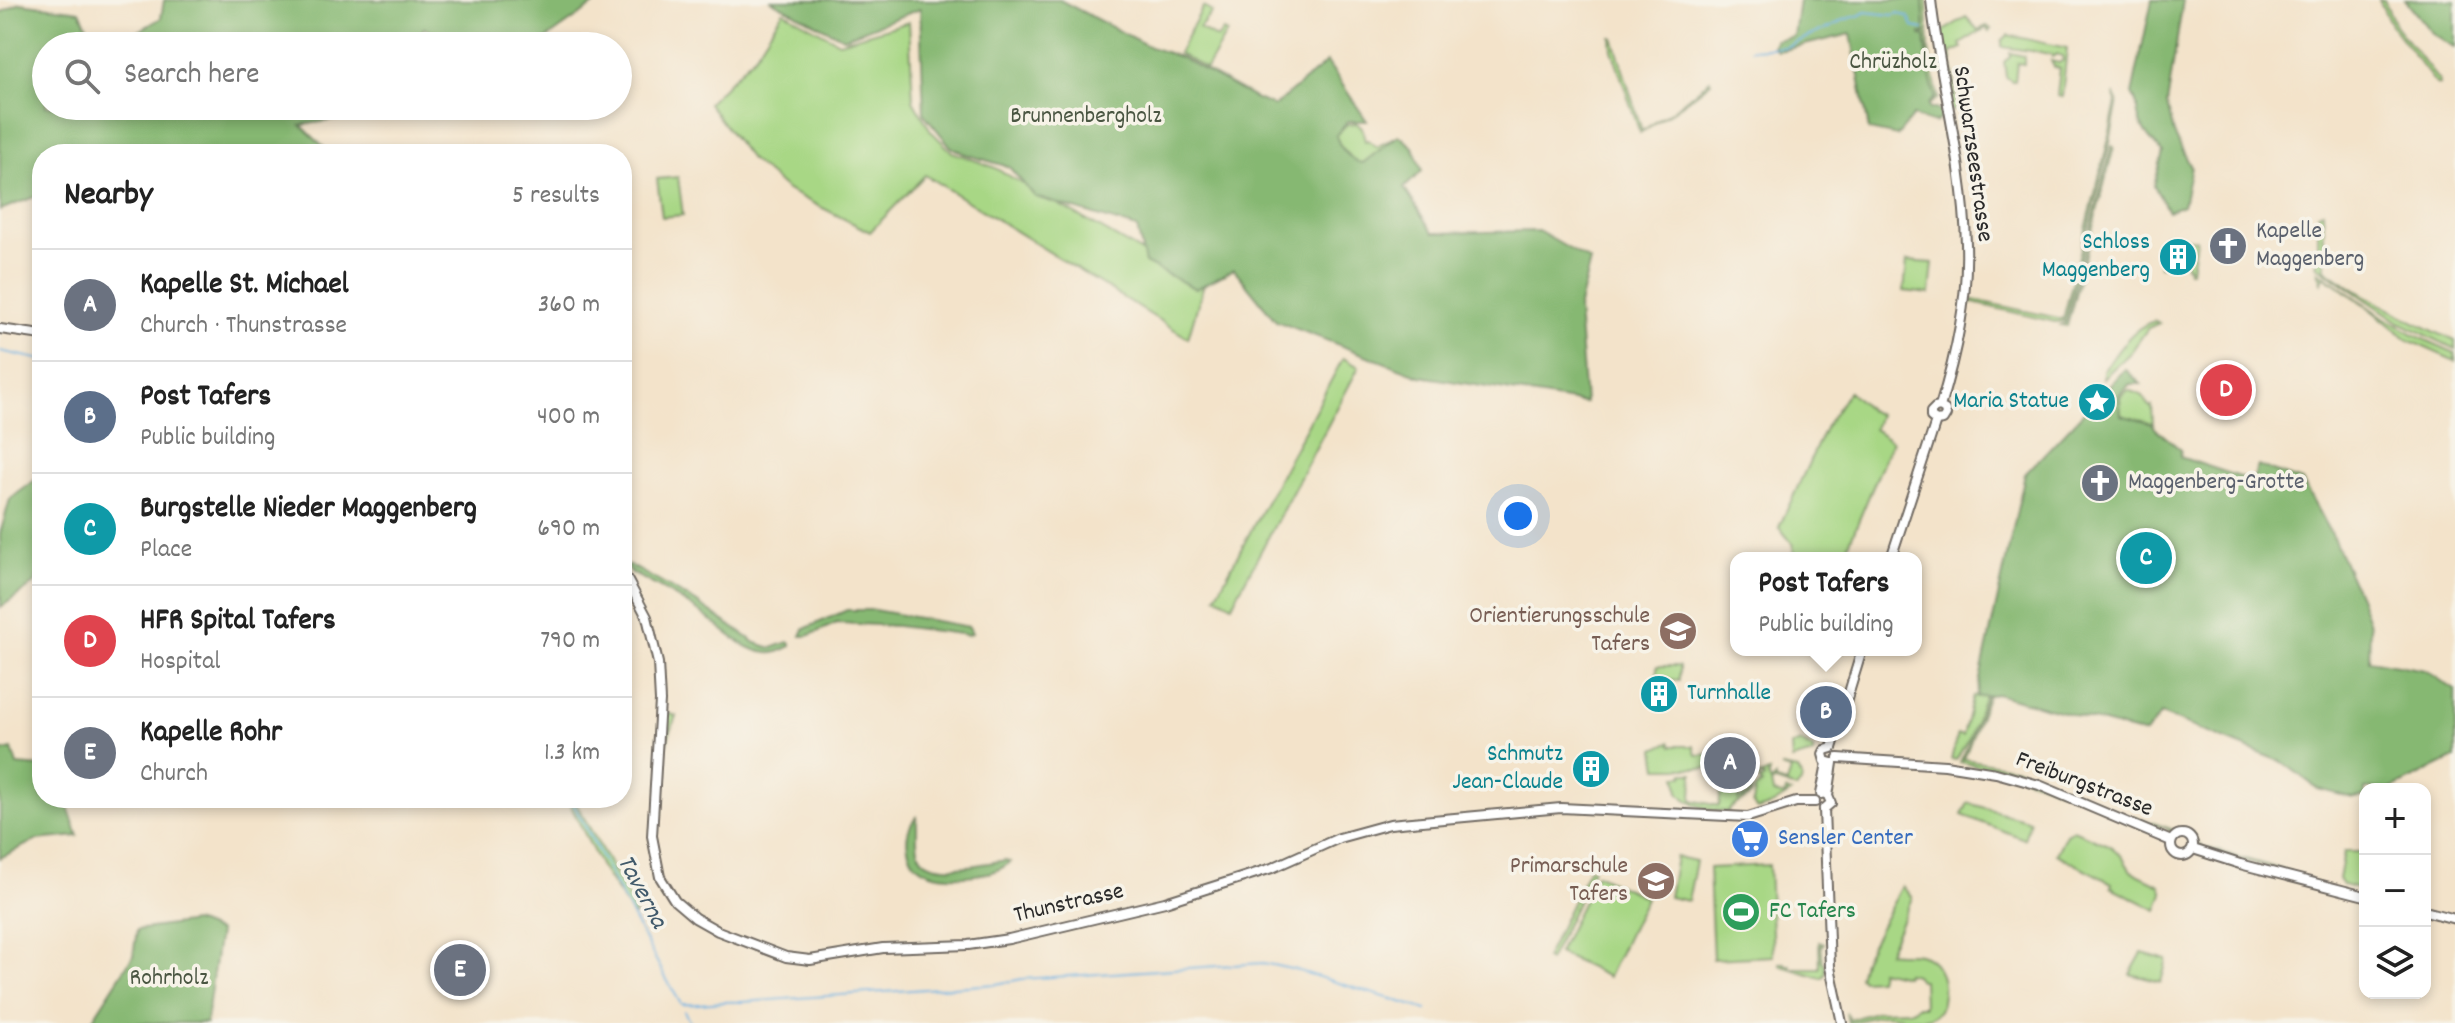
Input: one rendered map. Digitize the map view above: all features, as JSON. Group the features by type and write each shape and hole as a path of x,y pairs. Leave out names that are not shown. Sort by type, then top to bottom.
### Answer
{"main road":[{"name":"Schwarzseestrasse","path":"1893,552 1936,421 1931,417 1931,412 1940,407 1955,353 1965,289 1967,246 1961,182 1931,0"},
{"path":"0,329 32,334"},
{"name":"Thunstrasse","path":"632,589 647,617 658,663 660,701 652,836 662,882 681,907 704,924 794,959 817,959 883,948 968,945 1009,939 1165,902 1272,868 1350,834 1390,824 1561,808 1748,817 1788,804 1815,802"},
{"path":"1833,761 1823,759 1824,752 1832,748 1860,656"},
{"path":"1825,795 1837,752 1832,748"},
{"name":"Freiburgstrasse","path":"1833,761 1945,765 2004,775 2039,785 2171,841"},
{"path":"1824,809 1815,802 1816,797 1825,795"},
{"path":"1824,809 1831,803 1825,795"},
{"path":"1824,809 1830,967 1842,1023"},
{"name":"Freiburgstrasse","path":"2186,834 2193,842 2193,849 2185,856 2178,856 2172,852 2171,841 2175,835 2186,834"},
{"name":"Freiburgstrasse","path":"2193,849 2359,894"},
{"path":"2431,913 2455,919"}],"green space":[{"path":"164,0 601,0 556,32 434,32 424,28 421,32 138,32 161,18"},
{"name":"Brunnenbergholz","path":"770,0 1060,0 1274,106 1327,62 1367,121 1348,121 1336,135 1340,144 1350,157 1363,163 1399,135 1413,147 1422,171 1404,188 1433,233 1538,231 1590,261 1578,309 1585,403 1420,376 1276,321 1234,269 1196,289 1145,263 1137,228 1035,197 1009,167 951,147 924,114 920,9 843,38"},
{"name":"Chrüzholz","path":"1799,0 1923,0 1925,34 1921,33 1921,36 1925,36 1935,97 1928,105 1930,109 1940,112 1940,119 1934,123 1913,116 1897,136 1869,130 1851,34 1777,51 1773,46 1775,40 1794,36"},
{"path":"1923,0 1927,0 1929,51 1938,98 1928,105 1935,97 1928,69"},
{"path":"2152,0 2183,0 2167,104 2174,134 2191,167 2183,205 2168,211 2154,186 2163,152 2143,129 2132,94"},
{"path":"2379,0 2384,0 2395,25 2439,85 2391,25"},
{"path":"2405,0 2455,0 2455,48 2431,32"},
{"path":"20,3 80,11 90,32 32,32 32,120 334,120 301,125 321,144 32,144 32,198 0,210 0,13"},
{"path":"1203,7 1212,12 1199,28 1217,39 1223,31 1227,33 1206,69 1178,53"},
{"path":"783,11 839,42 909,22 913,100 931,131 952,152 993,167 1203,287 1188,338 925,175 870,232 787,190 750,159 708,103 755,55"},
{"path":"1966,17 1978,30 1987,26 1991,29 1986,28 1951,53 1957,106 1956,110 1951,111 1942,32"},
{"path":"2008,35 2067,48 2062,97 2057,96 2060,68 2054,67 2051,61 2059,63 2063,60 2062,56 2057,54 2052,57 2051,54 2002,47 2002,41"},
{"path":"1611,37 1642,131 1711,82 1683,104 1640,133 1612,50"},
{"path":"2010,53 2024,56 2024,64 2017,63 2015,81 2006,77 2004,62"},
{"path":"2114,94 2118,101 2110,142 2065,321 2055,322 1969,302 1969,299 2063,319 2108,142 2116,102"},
{"path":"1356,123 1362,127 1365,141 1377,147 1399,135 1363,163 1356,163 1338,143 1336,135 1347,124"},
{"path":"2112,146 2067,326 2061,325 2067,322"},
{"path":"678,177 683,215 662,217 657,179"},
{"path":"2323,211 2325,269 2388,308 2455,341 2455,349 2399,322 2316,265 2318,213"},
{"path":"2164,234 2196,239 2191,271 2186,266 2190,242 2168,238 2162,266 2159,266"},
{"path":"1907,261 1933,263 1930,294 1904,291"},
{"path":"2318,271 2385,318 2455,353 2455,361 2410,341 2324,276 2322,282"},
{"path":"2156,321 2159,323 2148,328 2131,352 2103,378 2103,370 2126,341 2140,328"},
{"path":"1343,358 1359,367 1232,605 1216,596"},
{"path":"2125,369 2141,384 2130,384 2119,395 2121,415 2153,424 2181,450 2180,457 2252,481 2258,466 2302,481 2334,540 2359,596 2370,627 2369,660 2425,670 2455,690 2455,758 2403,783 2359,783 2359,798 2353,798 2318,789 2284,763 2161,714 2145,734 1996,694 1976,697 2025,474"},
{"path":"2128,390 2141,395 2152,406 2153,424 2121,415 2120,397"},
{"path":"1849,391 1879,415 1874,429 1892,441 1846,552 1794,552 1792,543 1779,527 1826,426"},
{"path":"32,482 32,585 1,607 0,534 10,499"},
{"path":"632,566 696,602 756,643 772,648 788,642 791,646 770,653 748,647 685,602 632,573"},
{"path":"847,610 874,610 969,627 972,633 837,623 801,636 804,629"},
{"path":"1657,666 1679,666 1679,680 1657,679"},
{"path":"1985,695 1970,737 1956,760 1951,759 1958,734 1963,736 1973,696"},
{"path":"1987,695 1964,759 2017,768 2079,796 2009,772 1960,762"},
{"path":"664,712 676,716 661,759 660,758"},
{"path":"1670,742 1672,746 1694,746 1696,755 1718,754 1727,758 1726,768 1658,768 1655,749"},
{"path":"1801,742 1813,749 1813,754 1792,760 1791,746"},
{"path":"12,749 17,765 32,766 32,808 68,808 78,836 36,840 0,858 0,752"},
{"path":"1781,767 1798,770 1801,783 1796,789 1771,783 1773,793 1785,796 1786,791 1791,793 1770,806 1757,810 1753,804 1755,789 1762,784 1759,780 1764,778 1757,777 1769,772 1771,782 1775,778 1775,781 1787,784 1791,770"},
{"path":"1693,773 1692,800 1719,806 1721,792 1738,793 1738,800 1749,795 1752,786 1751,795 1728,812 1701,807 1679,793 1677,776"},
{"path":"1968,803 2030,821 2024,839 1962,815"},
{"path":"572,808 579,808 633,906 635,915 601,867"},
{"path":"916,817 918,850 926,862 947,867 1010,862 994,871 961,876 940,875 922,869 911,857 907,841"},
{"path":"2136,817 2191,832 2197,841 2187,833 2172,833 2166,828 2135,821"},
{"path":"2073,830 2109,845 2121,855 2131,871 2160,885 2163,893 2157,910 2056,854 2066,834"},
{"path":"2204,847 2290,872 2213,852"},
{"path":"2344,852 2359,852 2359,889 2343,885 2339,879"},
{"path":"1676,857 1696,861 1688,901 1669,897"},
{"name":"FC Tafers","path":"1769,865 1773,956 1713,959 1709,868"},
{"path":"1589,867 1593,869 1549,961 1545,959"},
{"path":"1596,874 1646,898 1608,977 1558,953"},
{"path":"1902,886 1912,898 1888,952 1919,954 1935,964 1942,981 1940,1008 1934,1015 1922,1018 1885,1015 1848,1023 1846,1012 1849,1020 1878,1011 1912,1010 1924,1006 1923,980 1915,975 1906,973 1905,976 1880,970 1878,979 1862,980 1859,977 1863,960"},
{"name":"Rohrholz","path":"194,922 219,932 206,1023 90,1023 133,956 137,930"},
{"path":"1819,941 1824,943 1821,946 1826,973 1822,978 1780,965 1820,968"},
{"path":"2142,953 2167,960 2161,982 2130,974"}],"waterway":[{"path":"1824,30 1865,12 1899,13 1909,17"},
{"path":"1910,19 1913,27 1923,29"},
{"path":"1751,49 1785,47 1821,31"},
{"name":"Taverna","path":"0,351 32,358"},
{"path":"575,808 681,1004 1263,963 1427,1010"},
{"name":"Taverna","path":"684,1011 690,1023"}],"place":[{"name":"Kapelle Maggenberg","path":"2228,246"},
{"name":"Schloss Maggenberg","path":"2178,257"},
{"name":"HFR Spital Tafers","path":"2226,390"},
{"name":"Maria Statue","path":"2097,402"},
{"name":"Maggenberg-Grotte","path":"2100,483"},
{"name":"Burgstelle Nieder Maggenberg","path":"2146,558"},
{"name":"Orientierungsschule Tafers","path":"1678,631"},
{"name":"Turnhalle","path":"1659,694"},
{"name":"Post Tafers","path":"1826,712"},
{"name":"Kapelle St. Michael","path":"1730,763"},
{"name":"Schmutz Jean-Claude","path":"1591,769"},
{"name":"Sensler Center","path":"1750,839"},
{"name":"Primarschule Tafers","path":"1656,881"},
{"name":"FC Tafers","path":"1741,912"},
{"name":"Kapelle Rohr","path":"460,970"}]}
